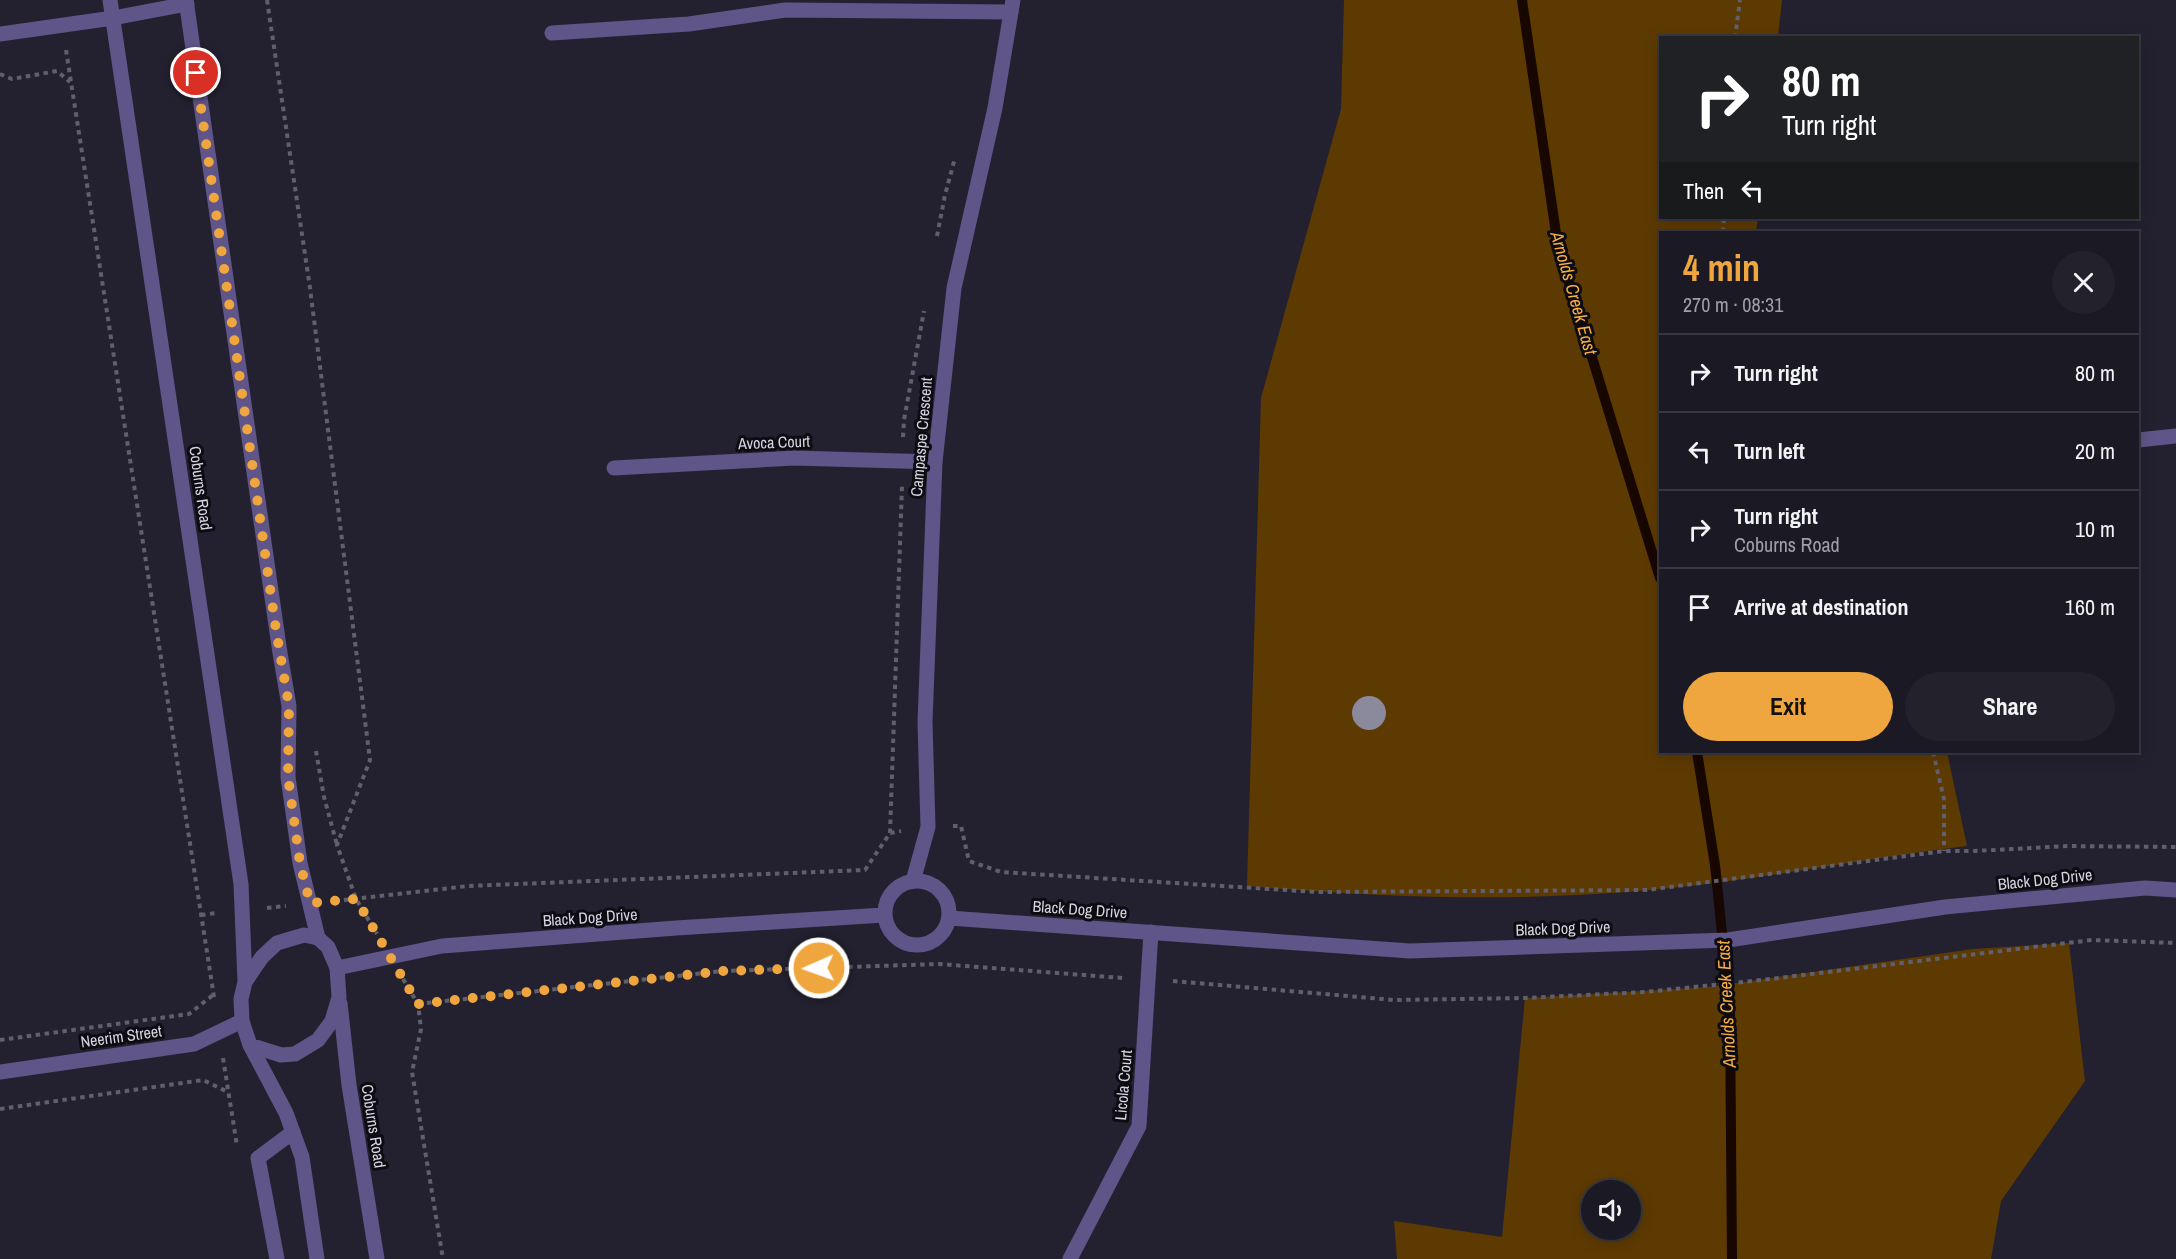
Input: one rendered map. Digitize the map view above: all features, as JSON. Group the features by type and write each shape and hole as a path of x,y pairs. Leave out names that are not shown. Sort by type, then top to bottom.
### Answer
{"street":[{"name":"Coburns Road","path":"110,0 236,846 241,884 245,982"},
{"path":"0,34 113,18 186,2 289,706 288,777 300,863 318,938"},
{"path":"552,33 689,24 785,10 1012,6"},
{"name":"Campaspe Crescent","path":"913,881 928,827 925,722 935,462 954,288 995,108 1012,6"},
{"path":"2139,440 2176,436"},
{"name":"Avoca Court","path":"614,468 794,458 935,462"},
{"path":"913,881 932,885 940,891 949,908 946,928 940,936 921,946 900,941 887,926 884,915 885,905 895,889 913,881"},
{"name":"Black Dog Drive","path":"949,918 1410,951 1728,940 1945,907 2145,888 2176,890"},
{"name":"Black Dog Drive","path":"337,968 442,946 884,915"},
{"name":"Licola Court","path":"1070,1259 1140,1126 1151,932"},
{"path":"250,1045 281,1055 295,1054 318,1040 332,1021 339,997 337,968 328,947 318,938 304,935 277,943 262,957 245,982 241,999 242,1021 250,1045 286,1113 302,1157 317,1259"},
{"name":"Coburns Road","path":"339,997 349,1085 377,1259"},
{"name":"Neerim Street","path":"0,1072 194,1044 242,1021"},
{"path":"277,1259 258,1158 293,1132"}],"path":[{"path":"267,0 310,288 370,760 337,845 356,899 418,1004 421,1029 412,1072 443,1259"},
{"path":"1735,36 1740,0"},
{"path":"62,25 237,1148"},
{"path":"0,74 12,79 57,71 71,82"},
{"path":"1933,753 1944,799 1944,850"},
{"path":"201,915 468,886 865,870 890,833 928,827 961,826 969,861 1001,872 1317,892 1647,890 1944,850 1975,851 2067,846 2176,847"},
{"path":"418,1004 735,970 939,964 1394,1000 1536,997 1645,992 1704,986 2092,940 2176,943"},
{"path":"0,1040 189,1014 213,995"},
{"path":"0,1109 203,1080 229,1093"}],"shaded area":[{"path":"1344,0 1782,0 1778,36 1659,36 1659,219 1758,219 1756,231 1659,231 1659,753 1947,753 1967,846 1707,884 1564,896 1406,896 1247,886 1261,398 1341,109"},
{"path":"2069,943 2085,1081 2001,1201 1991,1259 1397,1259 1394,1221 1502,1237 1525,998 1709,987 1973,949"}],"building":[{"path":"1369,696 1381,701 1386,713 1381,725 1369,730 1357,725 1352,713 1357,701"}],"waterway":[{"name":"Arnolds Creek East","path":"1522,0 1558,247 1659,575"},
{"name":"Arnolds Creek East","path":"1697,753 1715,865 1730,1011 1732,1259"}],"route":[{"path":"196,73 276,630 289,706 288,777 300,863 310,903 356,899 418,1004 723,971 819,968"}]}
